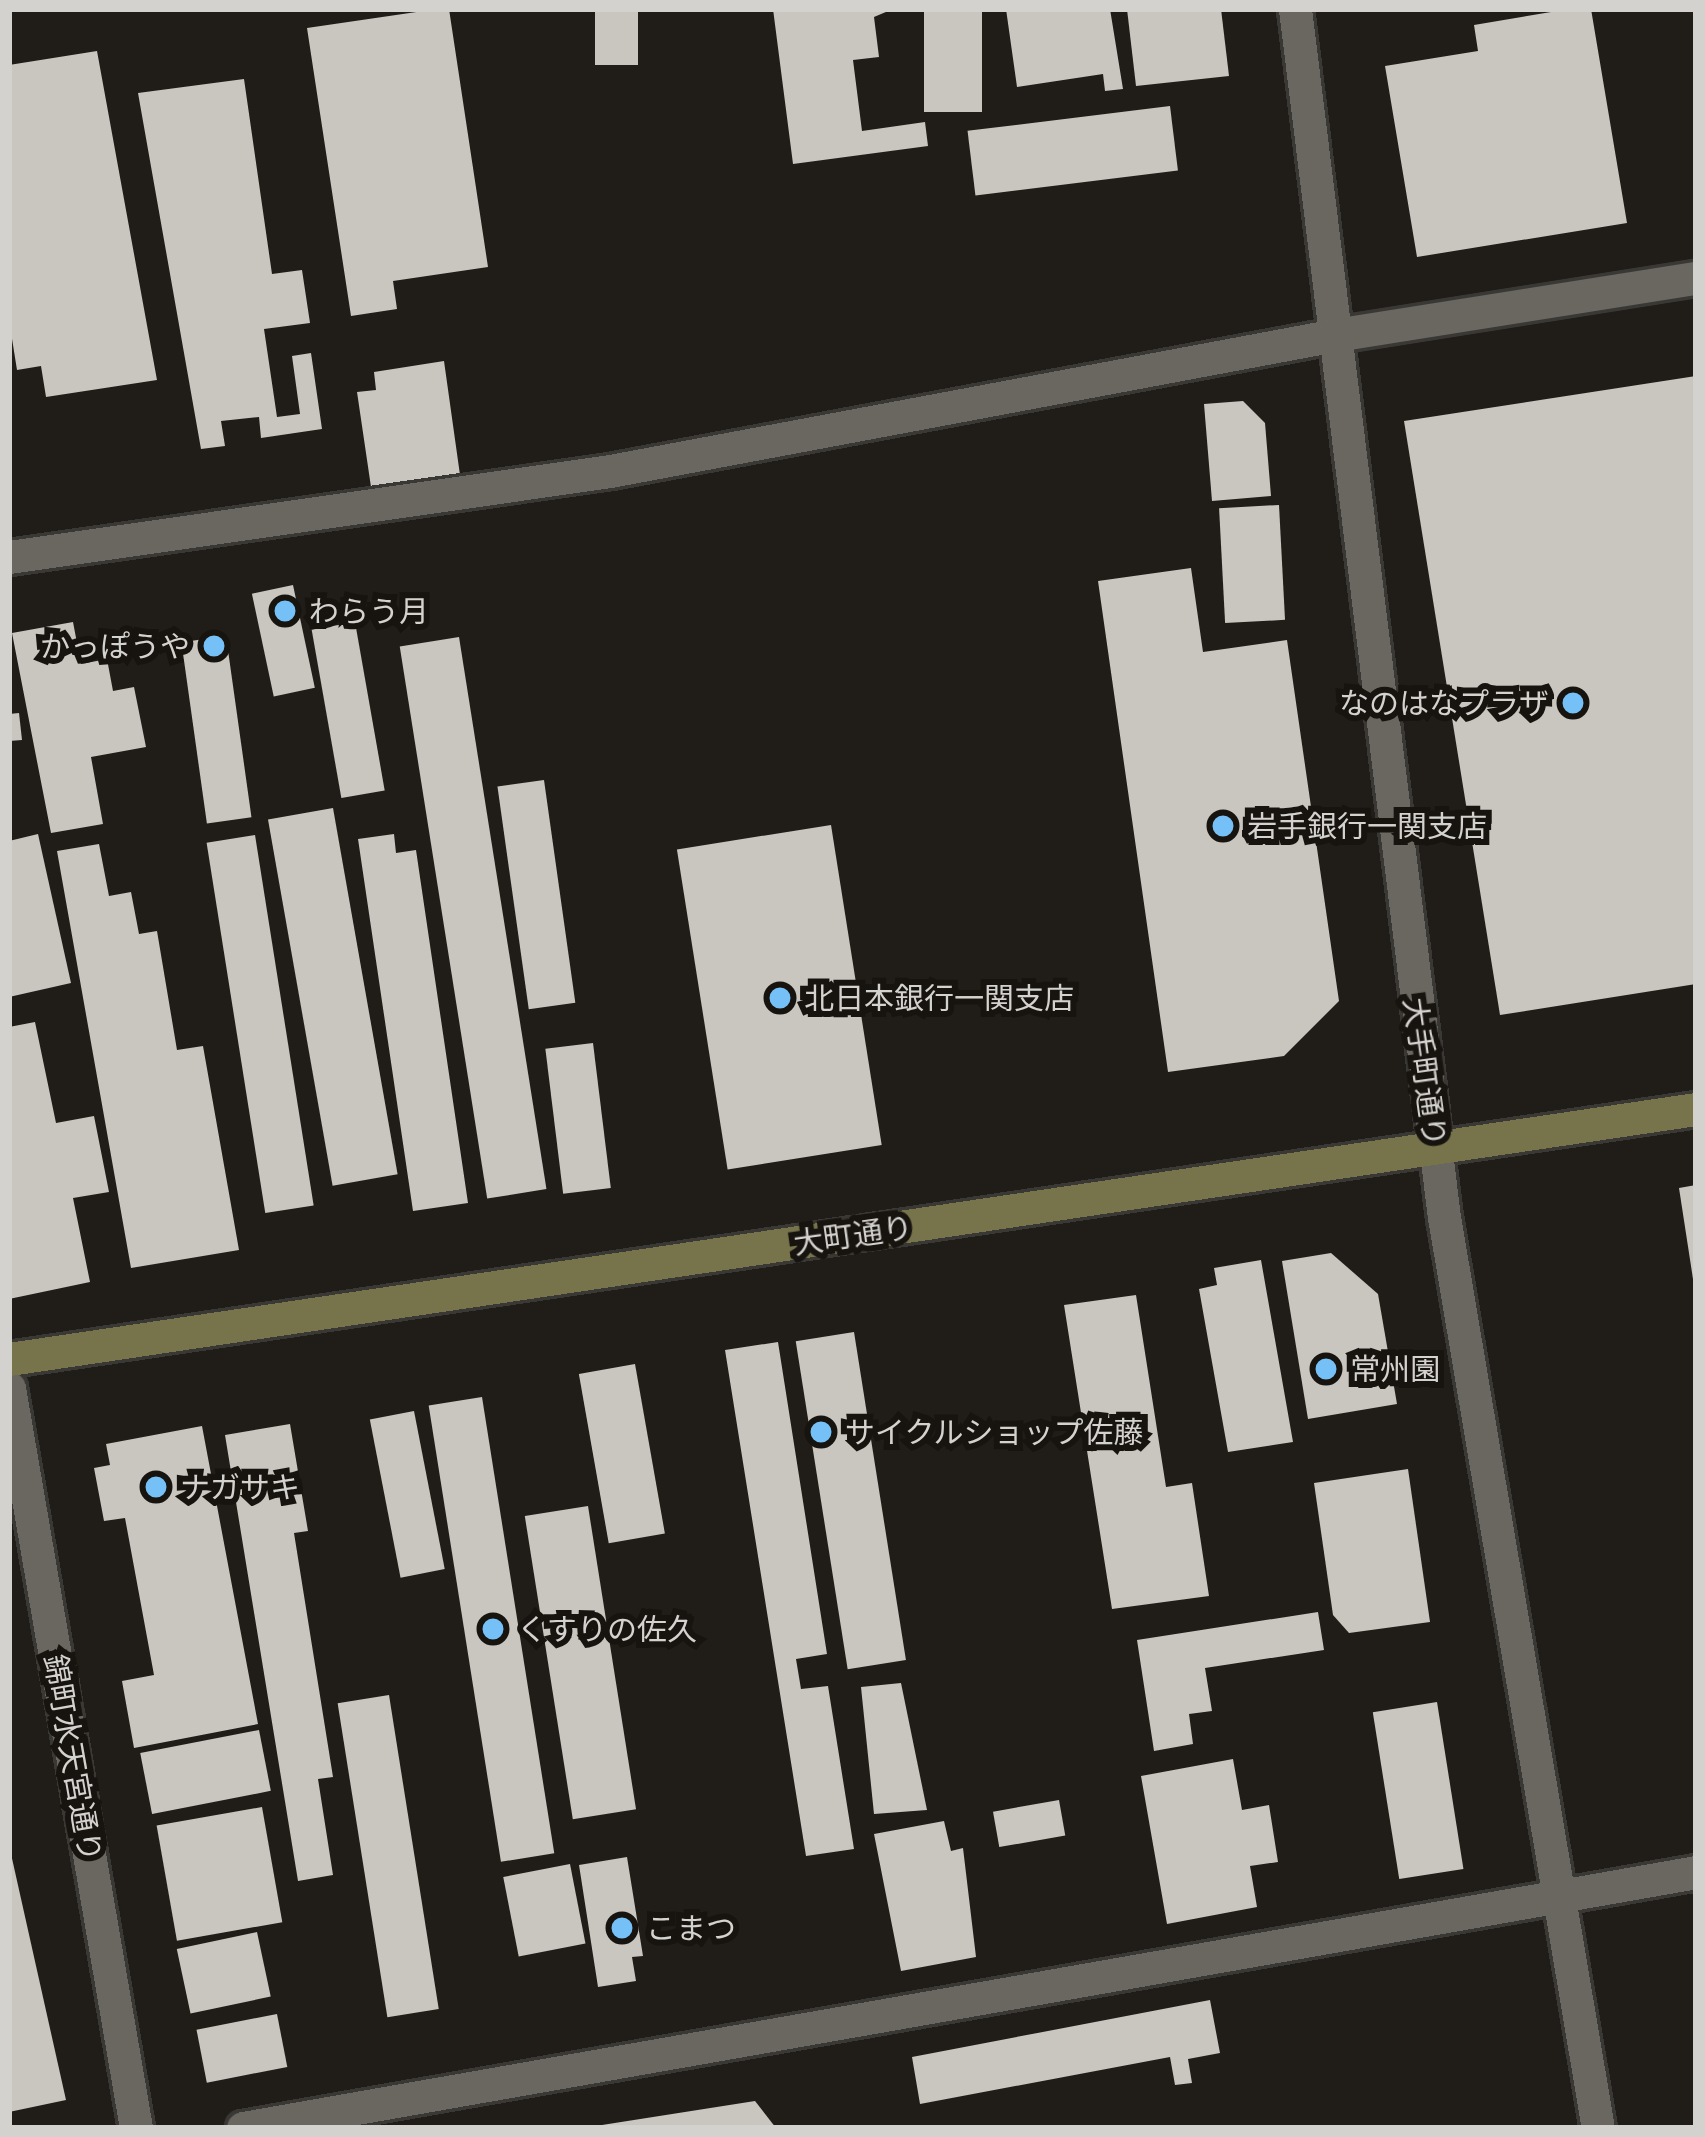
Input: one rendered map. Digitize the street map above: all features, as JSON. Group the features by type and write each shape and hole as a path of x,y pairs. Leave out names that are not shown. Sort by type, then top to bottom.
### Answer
{"main road":[{"name":"大町通り","path":"9,1359 1696,1109"}],"street":[{"name":"大手町通り","path":"1295,9 1435,1149 1598,2128"},
{"path":"9,557 610,471 1335,335 1696,278"},
{"name":"錦町水天宮通り","path":"9,1388 136,2128"},
{"path":"243,2128 1696,1872"}],"building":[{"path":"449,9 488,267 393,281 397,309 351,316 307,28"},
{"path":"595,9 638,9 638,65 595,65"},
{"path":"773,9 893,9 874,17 879,57 853,60 862,131 925,122 928,146 793,164"},
{"path":"924,9 982,9 982,112 924,112"},
{"path":"1006,9 1110,9 1123,89 1105,91 1103,74 1017,87"},
{"path":"1127,9 1221,9 1229,76 1136,86"},
{"path":"1591,9 1627,223 1417,257 1385,66 1478,51 1474,25"},
{"path":"97,51 157,380 46,397 41,366 17,370 9,320 9,65"},
{"path":"244,79 272,274 302,270 310,323 264,329 277,417 300,414 292,356 311,353 322,429 261,438 259,417 221,421 225,446 201,449 138,93"},
{"path":"1170,106 1178,171 975,195 968,131"},
{"path":"444,361 460,475 371,487 357,392 376,390 374,372"},
{"name":"なのはなプラザ","path":"1696,376 1696,984 1500,1015 1404,421"},
{"path":"1243,401 1265,423 1271,496 1212,501 1204,404"},
{"path":"1279,505 1285,620 1225,623 1219,508"},
{"name":"岩手銀行一関支店","path":"1191,568 1203,652 1287,640 1339,1001 1284,1056 1168,1072 1098,581"},
{"path":"293,585 315,688 274,696 252,594"},
{"path":"73,622 81,664 107,659 113,691 134,687 146,747 91,757 103,824 51,833 12,633"},
{"path":"355,622 385,790 341,798 312,630"},
{"path":"226,636 251,817 207,823 181,642"},
{"path":"459,637 546,1189 487,1199 400,646"},
{"path":"19,713 22,740 9,741 9,714"},
{"path":"544,780 575,1003 529,1009 497,787"},
{"path":"333,808 398,1174 333,1186 268,819"},
{"name":"北日本銀行一関支店","path":"831,825 882,1145 728,1169 677,849"},
{"path":"38,834 71,983 9,997 9,841"},
{"path":"394,834 396,853 416,850 468,1203 413,1211 358,839"},
{"path":"255,835 314,1205 265,1213 207,843"},
{"path":"99,844 109,896 131,892 139,934 157,931 177,1050 203,1046 239,1250 131,1268 57,851"},
{"path":"35,1022 56,1123 94,1116 109,1192 73,1198 90,1282 9,1299 9,1027"},
{"path":"593,1043 611,1188 563,1194 545,1049"},
{"path":"1696,1185 1696,1279 1693,1279 1679,1188"},
{"path":"1331,1253 1378,1294 1397,1404 1308,1419 1282,1261"},
{"path":"1261,1260 1293,1442 1228,1452 1199,1289 1217,1285 1214,1268"},
{"path":"1136,1295 1166,1487 1192,1483 1209,1596 1112,1609 1064,1305"},
{"path":"854,1332 906,1660 848,1669 796,1341"},
{"path":"778,1342 827,1654 796,1659 801,1689 828,1686 854,1849 806,1856 725,1350"},
{"path":"635,1364 665,1533 609,1543 579,1374"},
{"name":"くすりの佐久","path":"482,1397 554,1853 501,1862 429,1405"},
{"path":"414,1411 445,1569 401,1578 370,1420"},
{"path":"290,1424 308,1531 294,1533 333,1777 318,1779 333,1875 298,1881 225,1435"},
{"path":"202,1426 258,1724 134,1748 122,1681 154,1675 125,1518 104,1521 94,1468 110,1465 106,1444"},
{"path":"1408,1469 1430,1622 1349,1633 1333,1615 1314,1483"},
{"path":"588,1506 636,1809 573,1819 525,1516"},
{"path":"1318,1612 1324,1650 1205,1668 1212,1711 1189,1714 1193,1744 1154,1751 1137,1640"},
{"path":"901,1683 927,1810 874,1814 861,1687"},
{"path":"389,1695 439,2009 387,2017 338,1703"},
{"path":"1437,1702 1463,1869 1399,1879 1373,1712"},
{"path":"259,1730 271,1791 152,1814 140,1753"},
{"path":"1233,1759 1242,1810 1269,1805 1278,1862 1250,1866 1257,1907 1167,1924 1141,1776"},
{"path":"1059,1800 1065,1835 999,1847 993,1812"},
{"path":"262,1807 282,1922 177,1941 157,1826"},
{"path":"944,1821 951,1851 963,1848 976,1957 901,1971 874,1834"},
{"path":"9,1845 66,2100 9,2112"},
{"path":"627,1857 643,1956 632,1957 636,1981 598,1987 579,1865"},
{"path":"570,1864 585,1944 519,1956 503,1877"},
{"path":"257,1932 271,1997 191,2014 177,1949"},
{"path":"1210,2000 1220,2053 1188,2059 1192,2083 1175,2085 1170,2057 920,2104 912,2057"},
{"path":"277,2014 287,2067 207,2083 197,2030"},
{"path":"755,2101 776,2128 602,2128 602,2125"}],"place":[{"name":"わらう月","path":"285,611"},
{"name":"かっぽうや","path":"214,646"},
{"name":"なのはなプラザ","path":"1573,703"},
{"name":"岩手銀行一関支店","path":"1223,826"},
{"name":"北日本銀行一関支店","path":"780,998"},
{"name":"常州園","path":"1326,1369"},
{"name":"サイクルショップ佐藤","path":"821,1432"},
{"name":"ナガサキ","path":"156,1487"},
{"name":"くすりの佐久","path":"493,1629"},
{"name":"こまつ","path":"622,1928"}]}
